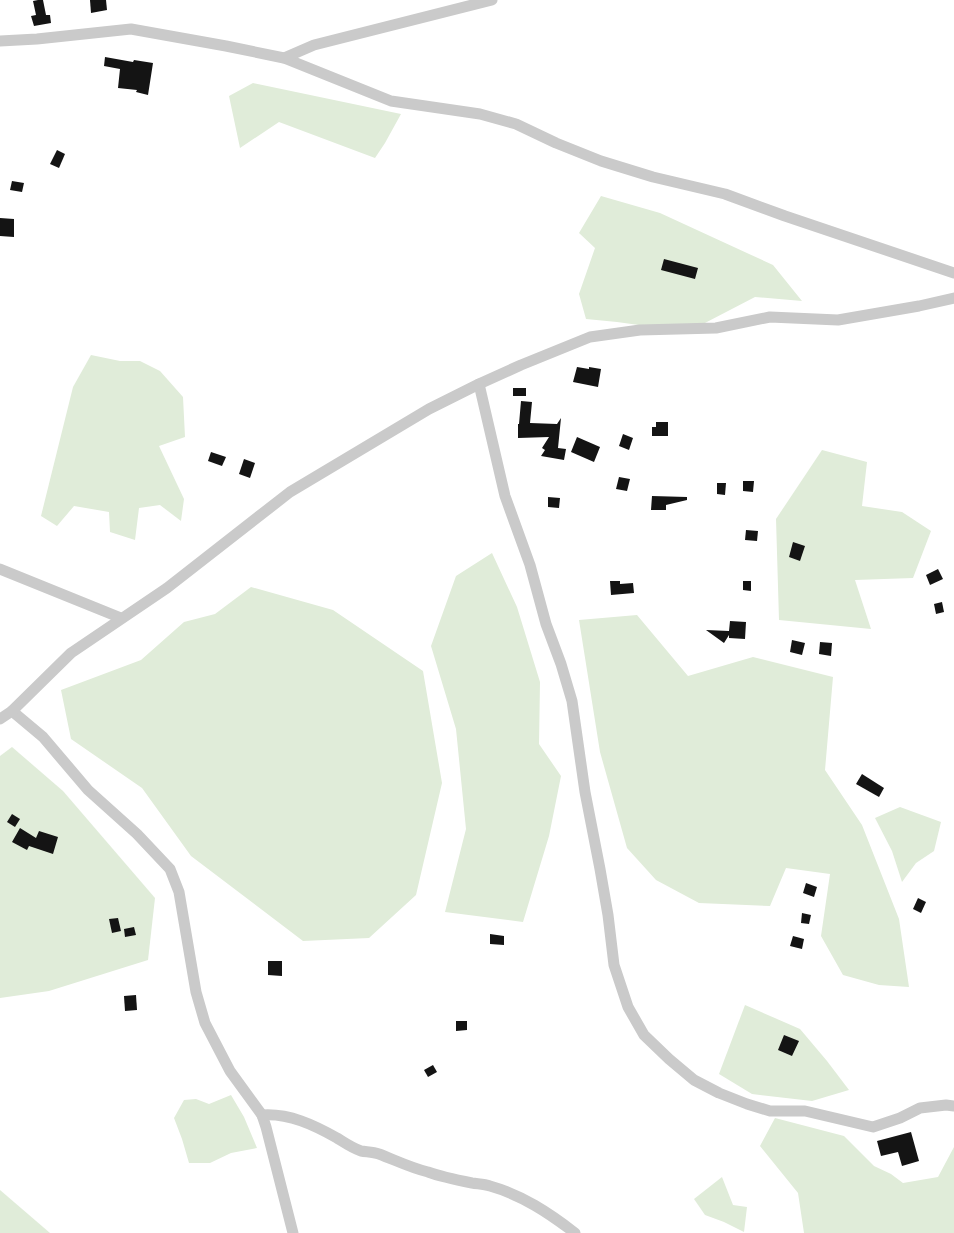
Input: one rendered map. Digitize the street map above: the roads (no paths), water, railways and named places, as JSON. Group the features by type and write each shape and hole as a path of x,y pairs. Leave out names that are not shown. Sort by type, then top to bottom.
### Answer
{"street":[{"path":"284,58 314,45 492,0"},
{"path":"0,41 131,30 284,58 391,101 480,114 516,124 556,143 601,161 652,177 725,194 785,216 954,273"},
{"path":"0,719 12,711 71,653 167,588 290,492 429,409 479,384 590,337 640,330 716,328 770,317 838,320 919,306 954,298"},
{"path":"479,384 505,496 530,565 546,624 561,664 572,701 585,792 608,915 614,965 628,1007 644,1035 694,1080 719,1093 770,1111 805,1111 874,1127 900,1118 920,1108 946,1105 954,1106"},
{"path":"0,569 121,618"},
{"path":"12,711 43,737 88,790 137,834 170,868 179,892 196,992 205,1023 230,1071 262,1115 293,1233"},
{"path":"262,1115 273,1114 289,1117 309,1124 361,1151 377,1154 426,1172 496,1188 535,1204 575,1233"}]}
